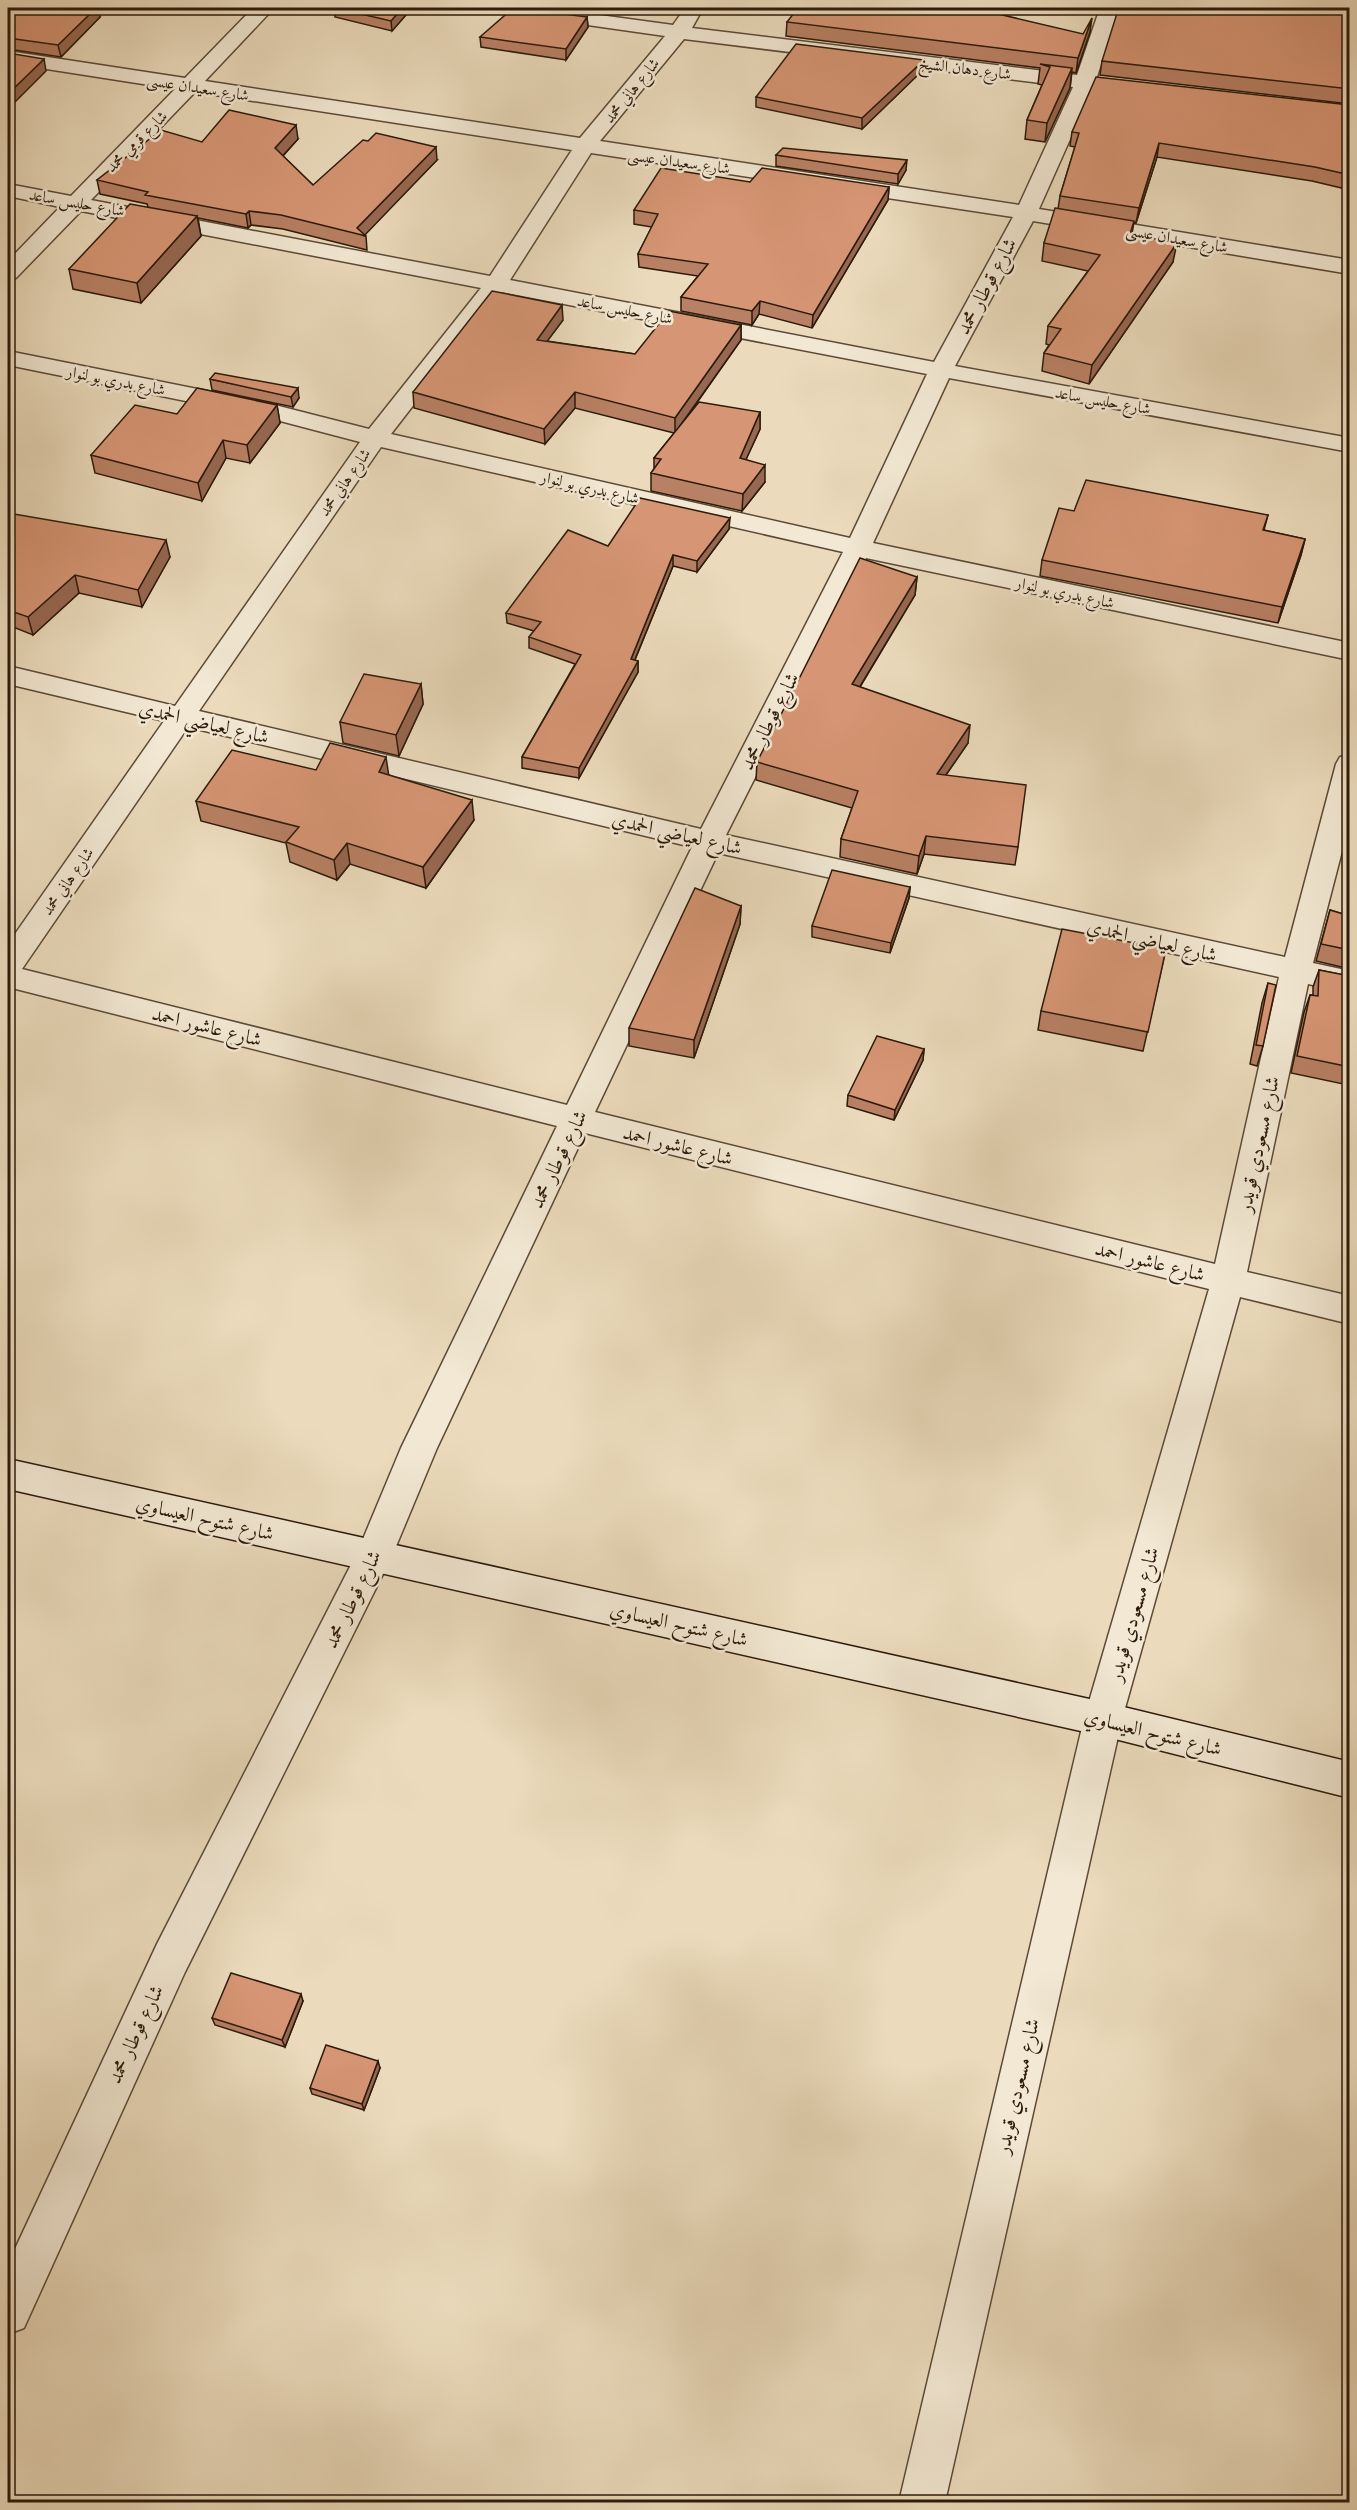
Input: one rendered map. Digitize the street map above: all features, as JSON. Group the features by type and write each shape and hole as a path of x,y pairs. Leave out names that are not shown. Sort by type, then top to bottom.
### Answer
{"street":[{"name":"شارع قرمي محمد","path":"8,273 264,8"},
{"name":"شارع دهان الشيخ","path":"510,8 679,32 1096,84"},
{"name":"شارع هاني محمد","path":"8,966 375,438 496,284 584,147 679,32 694,8"},
{"name":"شارع قوطار محمد","path":"8,2312 171,1958 374,1556 419,1448 709,841 858,548 941,370 1096,84 1110,8"},
{"name":"شارع سعيدان عيسى","path":"8,57 1026,213 1350,267"},
{"name":"شارع حليس ساعد","path":"8,190 76,201 941,370 1350,445"},
{"name":"شارع بدري بو لنوار","path":"8,358 267,410 375,438 858,548 1350,652"},
{"name":"شارع لعياضي الحمدي","path":"8,675 709,841 1350,982"},
{"name":"شارع مسعودي قويدر","path":"922,2502 1103,1719 1228,1281 1296,970 1350,764"},
{"name":"شارع عاشور احمد","path":"8,976 1350,1310"},
{"name":"شارع شتوح العيساوي","path":"8,1474 1103,1719 1350,1780"}],"building":[{"path":"8,8 96,8 58,45 8,38"},
{"path":"335,8 402,8 391,21"},
{"path":"513,8 587,17 566,49 480,37"},
{"path":"798,8 973,8 1083,34 1092,18 1078,58 787,22"},
{"path":"1139,8 1180,8 1202,12 1204,8 1350,8 1350,89 1102,61 1118,10 1136,13"},
{"path":"796,44 924,60 862,118 756,97"},
{"path":"8,53 44,59 8,94"},
{"path":"1040,64 1072,68 1047,123 1027,120 1050,67"},
{"path":"1096,77 1350,105 1350,175 1315,167 1159,143 1139,208 1060,196 1079,133 1072,132"},
{"path":"229,110 296,125 275,148 313,185 363,140 368,141 376,133 436,147 357,228 366,236 281,215 249,211 246,214 145,195 148,192 97,180 161,130 202,142"},
{"path":"783,148 907,160 898,174 776,155"},
{"path":"661,168 750,182 762,168 889,187 813,315 760,301 752,311 681,297 708,264 638,254 658,214 634,210"},
{"path":"130,204 197,216 137,283 69,269"},
{"path":"1055,208 1134,221 1130,234 1177,243 1092,365 1044,353 1061,329 1048,326 1100,255 1044,243"},
{"path":"492,291 562,305 537,340 635,354 669,311 741,325 675,418 575,392 544,429 413,392"},
{"path":"215,373 298,388 291,397 210,379"},
{"path":"197,388 277,405 247,445 223,440 198,483 91,455 135,405 177,414"},
{"path":"699,402 760,412 740,458 765,465 743,494 651,473 661,459 654,458"},
{"path":"1086,480 1268,515 1263,530 1305,539 1282,607 1042,560 1059,508 1074,511"},
{"path":"640,498 730,518 697,561 673,555 631,659 638,661 579,768 522,757 581,655 529,637 541,622 506,613 568,530 608,546"},
{"path":"8,513 166,540 138,590 75,575 28,617 8,610"},
{"path":"860,558 917,577 852,684 970,725 937,774 1026,785 1018,847 926,836 919,856 841,839 858,791 757,762"},
{"path":"364,674 421,684 396,735 340,722"},
{"path":"330,743 386,757 379,772 472,800 423,867 347,843 334,860 286,842 299,827 196,801 232,750 316,770"},
{"path":"832,870 910,887 891,943 812,926"},
{"path":"695,888 741,906 694,1040 629,1028"},
{"path":"1330,910 1350,916 1350,950 1321,944"},
{"path":"1062,929 1166,949 1148,1032 1041,1011"},
{"path":"1319,970 1350,976 1350,1067 1297,1056 1310,995 1318,996"},
{"path":"1268,983 1276,985 1263,1046 1256,1045"},
{"path":"877,1036 924,1049 895,1110 848,1095"},
{"path":"231,1973 301,1994 282,2040 212,2018"},
{"path":"326,2045 378,2061 362,2104 310,2088"}]}
